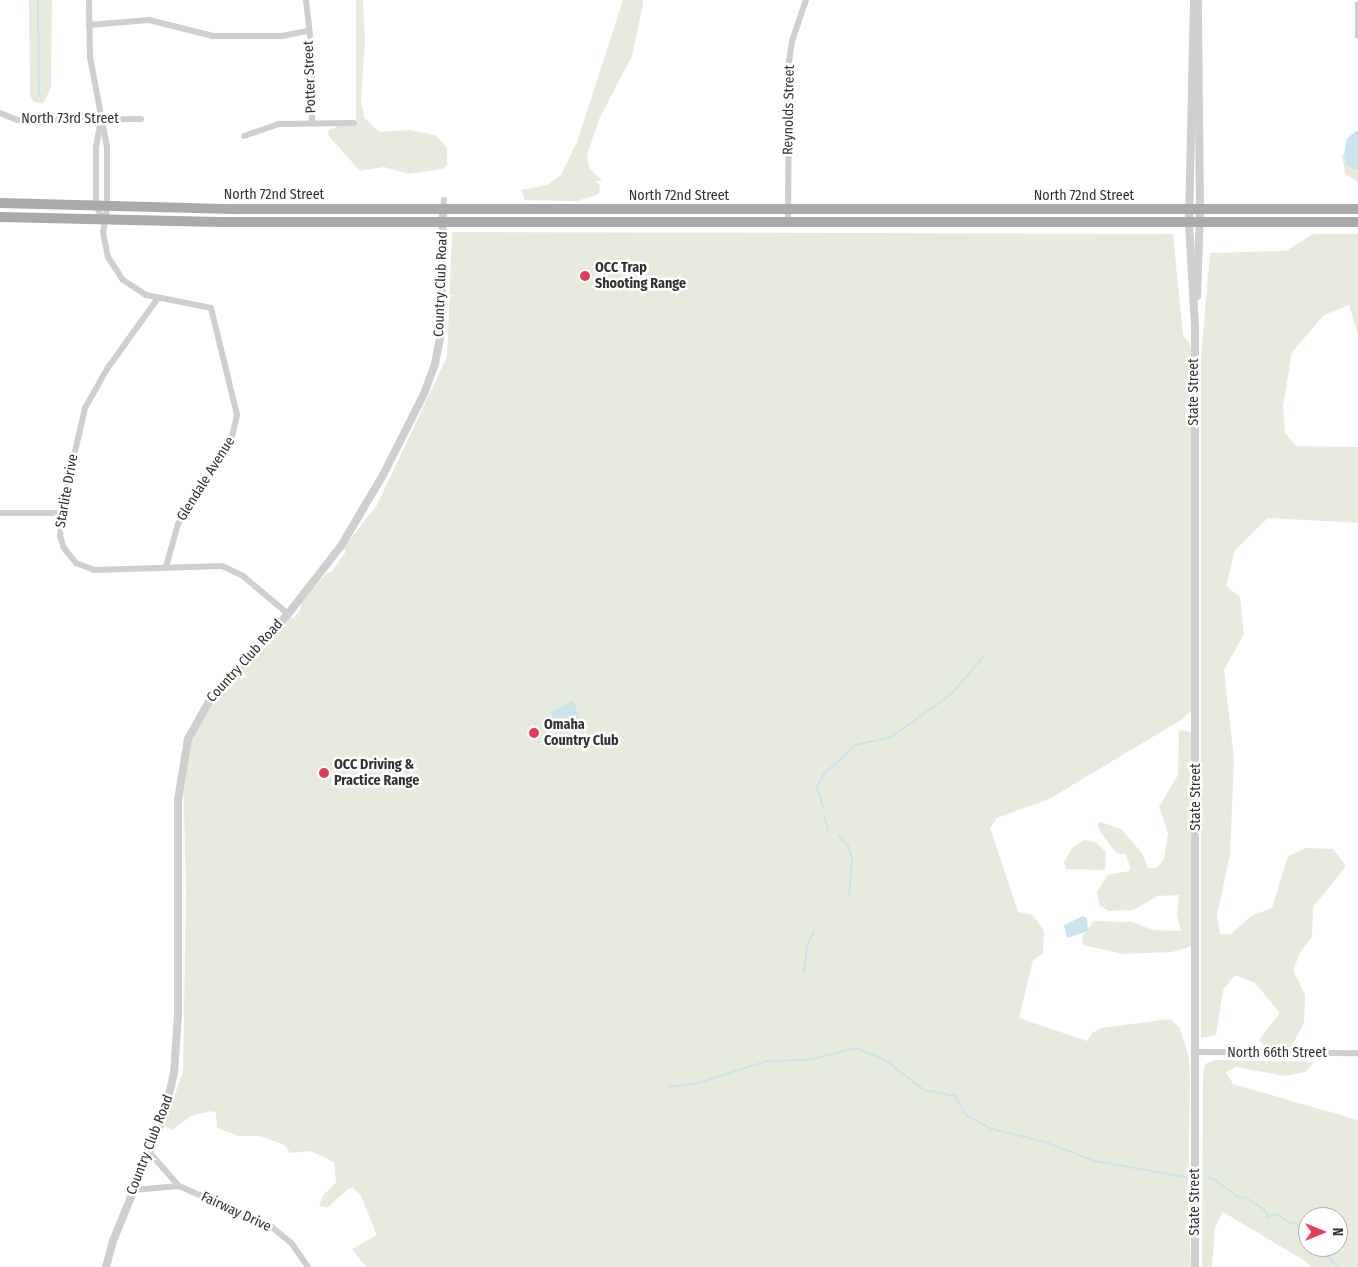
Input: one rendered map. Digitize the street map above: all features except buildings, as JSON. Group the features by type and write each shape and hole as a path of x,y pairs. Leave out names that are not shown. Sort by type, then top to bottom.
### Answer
{"main road":[{"name":"North 72nd Street","path":"0,203 102,208 443,204 788,210 1358,209"},
{"name":"North 72nd Street","path":"0,217 104,221 1358,222"}],"street":[{"path":"89,0 90,57 107,147 102,208"},
{"name":"Potter Street","path":"306,0 308,31 312,52 312,123"},
{"name":"Reynolds Street","path":"788,222 789,62 792,41 806,0"},
{"name":"State Street","path":"1195,0 1195,1267"},
{"path":"1358,4 1358,36"},
{"path":"89,25 156,20 213,36 282,36 308,31"},
{"name":"North 73rd Street","path":"0,113 17,120 141,119"},
{"path":"101,119 96,148 105,248 115,271 131,286 158,298"},
{"path":"244,136 272,126 312,123 354,123"},
{"name":"Country Club Road","path":"106,1267 168,1103 176,1059 178,800 182,757 193,726 207,702 288,614 333,558 359,519 431,378 441,334 443,204"},
{"name":"Glendale Avenue","path":"158,298 207,305 215,319 235,404 236,425 227,449 178,524 166,567"},
{"name":"Starlite Drive","path":"158,298 90,397 76,442 61,512 60,536 64,548 81,566 102,570 203,564 229,569 243,576 288,614"},
{"path":"0,513 61,512"},
{"name":"North 66th Street","path":"1196,1052 1358,1053"},
{"name":"Fairway Drive","path":"149,1152 179,1186 272,1227 292,1244 308,1267"},
{"name":"Fairway Drive","path":"134,1190 179,1186"}],"shaded area":[{"path":"29,0 52,0 51,88 43,103 34,102 30,96"},
{"path":"356,0 363,0 365,41 361,100 364,117 379,132 410,130 435,135 447,148 447,165 442,169 409,174 384,167 360,171 328,135 329,130 339,126 356,126"},
{"path":"623,0 643,0 643,4 632,56 600,117 587,154 589,168 602,181 595,181 600,185 599,194 577,201 525,200 521,190 547,185 561,175 577,142"},
{"path":"1346,151 1358,156 1358,182 1345,174 1342,155"},
{"name":"Omaha Country Club","path":"452,232 1173,234 1183,335 1189,342 1192,354 1192,710 1181,720 1049,799 997,818 990,828 1018,912 1033,915 1044,931 1043,953 1033,960 1019,1018 1087,1041 1092,1033 1101,1028 1171,1019 1180,1028 1189,1058 1188,1199 1191,1267 366,1267 352,1249 377,1235 361,1196 353,1188 348,1189 328,1207 319,1206 323,1195 336,1183 334,1162 310,1151 290,1153 285,1145 260,1136 239,1136 217,1128 216,1113 211,1111 191,1116 172,1130 164,1126 183,1071 186,892 183,772 193,736 213,699 289,617 294,618 300,610 301,601 327,573 332,571 345,553 345,546 377,505 447,357"},
{"path":"1313,234 1358,234 1358,335 1349,305 1324,315 1292,352 1283,406 1285,433 1296,446 1358,447 1358,523 1268,518 1235,550 1226,586 1240,597 1244,634 1224,670 1234,759 1230,855 1217,915 1220,934 1231,934 1251,916 1272,908 1288,856 1306,848 1333,849 1346,866 1313,907 1312,937 1301,951 1293,970 1305,995 1304,1023 1291,1047 1267,1048 1259,1040 1280,1013 1255,983 1235,975 1223,990 1216,1035 1201,1038 1201,358 1210,253 1286,251"},
{"path":"1179,731 1192,733 1192,946 1172,952 1123,954 1083,945 1082,937 1094,921 1132,922 1153,930 1181,931 1177,915 1179,895 1158,896 1133,910 1109,911 1100,906 1097,892 1108,875 1129,871 1130,867 1126,854 1116,853 1099,830 1098,823 1101,822 1121,829 1142,853 1148,868 1157,868 1164,859 1168,833 1159,807 1178,775"},
{"path":"1084,840 1095,842 1106,852 1105,870 1066,869 1064,862 1073,847"},
{"path":"1215,1060 1315,1062 1305,1072 1285,1076 1236,1067 1226,1072 1233,1084 1358,1120 1358,1267 1309,1267 1307,1262 1299,1257 1348,1257 1348,1207 1298,1207 1298,1257 1223,1212 1215,1228 1212,1267 1202,1267 1203,1075 1205,1064"}],"water":[{"path":"1358,130 1358,169 1355,169 1346,165 1344,155 1347,138"},
{"path":"573,700 581,722 568,727 564,717 553,719 551,712"},
{"path":"1083,916 1087,918 1088,931 1067,938 1064,925"}],"waterway":[{"path":"38,0 39,96"},
{"path":"823,807 817,787 824,774 856,745 891,737 950,695 985,655"},
{"path":"824,816 828,829"},
{"path":"839,836 848,846 852,859 849,894"},
{"path":"804,973 807,945 814,932"},
{"path":"670,1087 695,1084 767,1061 809,1060 856,1048 885,1060 924,1090 955,1096 966,1115 989,1128 1045,1142 1095,1161 1186,1177"},
{"path":"1208,1178 1215,1180 1240,1198 1245,1197 1265,1210 1268,1217 1277,1214 1288,1222 1298,1226"},
{"path":"1329,1257 1337,1267"}],"place":[{"name":"OCC Trap Shooting Range","path":"585,276"},
{"name":"Omaha Country Club","path":"534,733"},
{"name":"OCC Driving & Practice Range","path":"324,773"}]}
